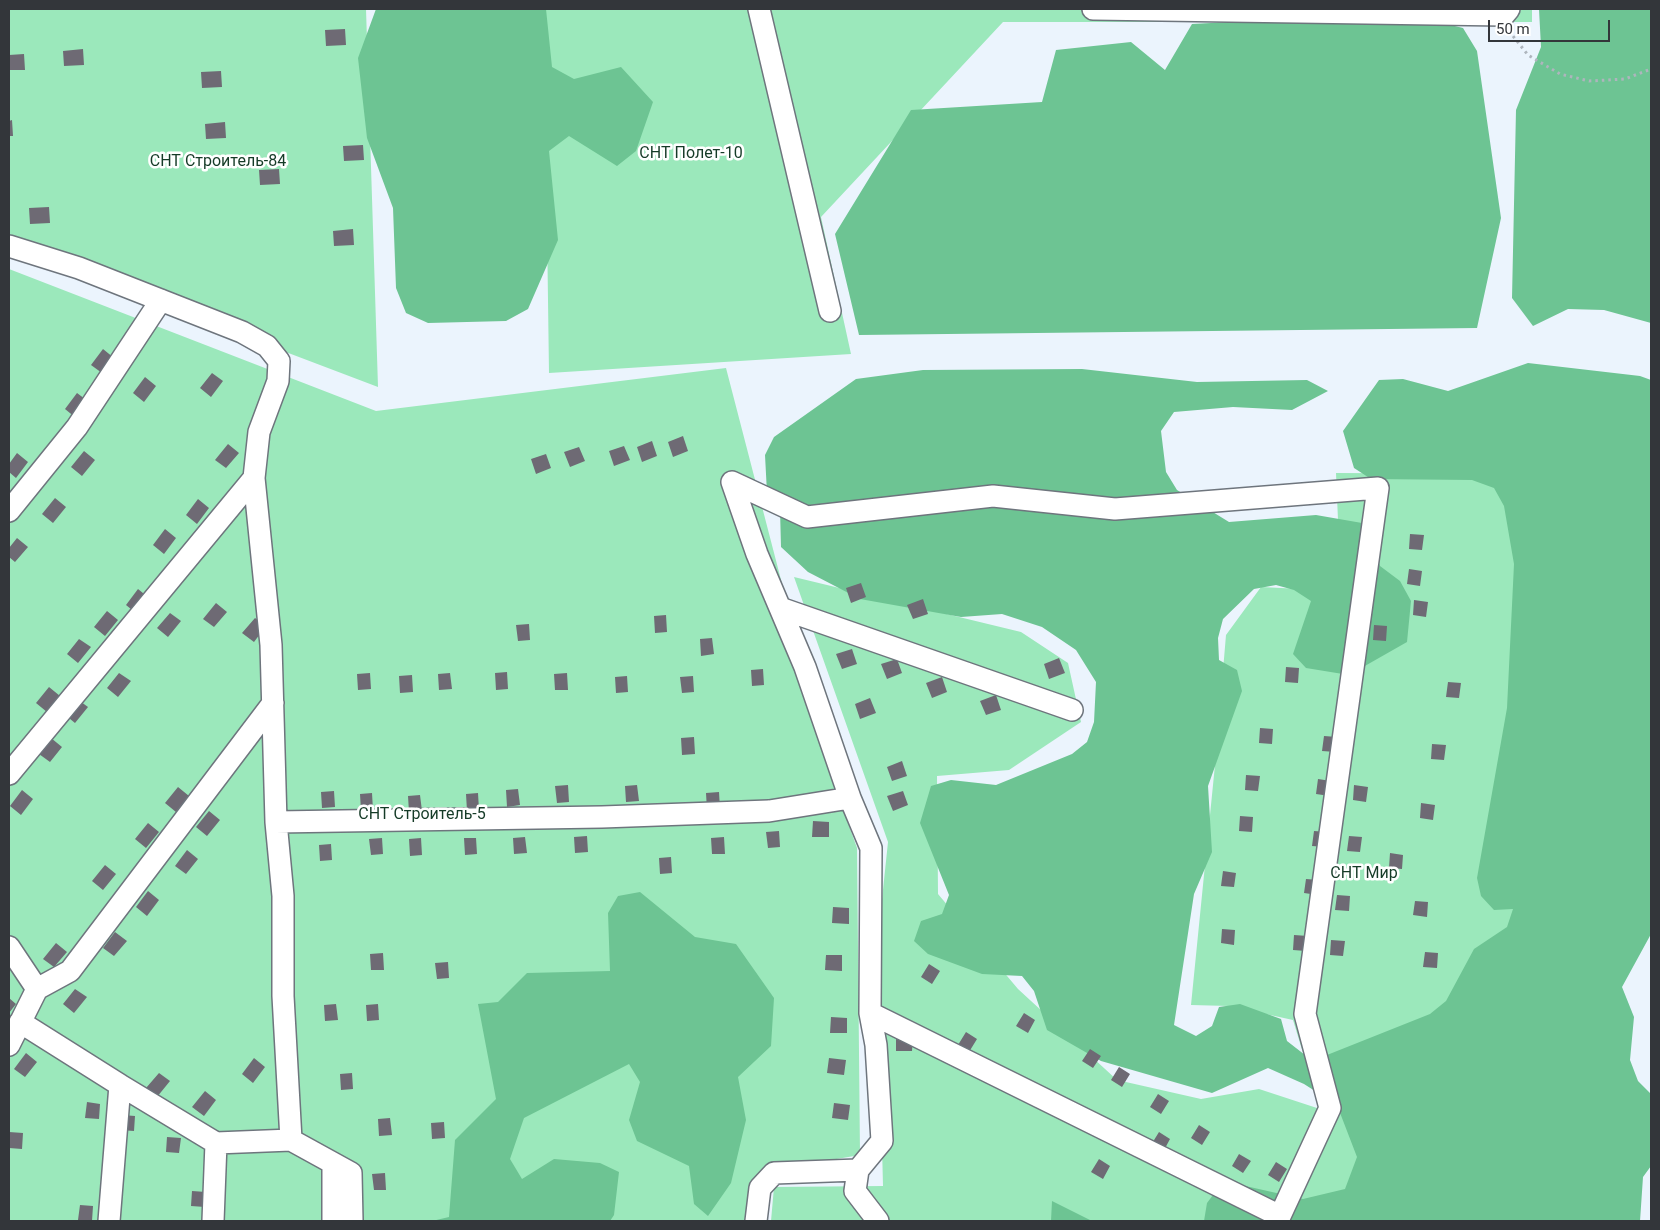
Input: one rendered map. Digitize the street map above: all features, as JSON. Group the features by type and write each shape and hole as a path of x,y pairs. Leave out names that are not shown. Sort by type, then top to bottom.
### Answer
{"street":[{"path":"759,9 830,311"},
{"path":"1093,9 1507,12"},
{"path":"9,246 79,268 242,332 267,346 279,361 278,381 260,432 254,478 271,645 276,822 283,896 283,996 291,1140"},
{"path":"9,511 77,427 161,300"},
{"path":"9,774 254,478"},
{"path":"870,1013 1280,1216 1330,1108 1305,1014 1378,488 1115,510 993,496 807,517 732,482 757,554 805,667 850,798 871,848 870,1013 876,1046 882,1141 858,1170 855,1191 878,1221"},
{"path":"780,608 1072,710"},
{"path":"9,1045 37,989 70,971 273,703"},
{"path":"276,822 592,817 769,811 850,798"},
{"path":"9,947 37,989"},
{"path":"20,1022 216,1143 291,1140 351,1173 352,1221"},
{"path":"109,1221 120,1084"},
{"path":"214,1221 216,1143"},
{"path":"333,1163 333,1221"},
{"path":"756,1221 760,1188 774,1173 858,1170"}],"path":[{"path":"1507,12 1507,29 1528,55 1560,74 1589,81 1624,79 1651,69"}],"green space":[{"name":"СНТ Строитель-84","path":"9,9 366,9 378,387 9,247"},
{"path":"376,9 546,9 552,67 574,79 621,67 653,102 636,151 617,166 569,136 549,151 558,240 528,309 506,321 428,323 406,313 396,288 393,208 367,138 358,58"},
{"name":"СНТ Полет-10","path":"544,9 1532,9 1532,22 1003,22 821,217 851,354 549,373"},
{"path":"1539,9 1651,9 1651,323 1604,310 1568,309 1533,326 1512,298 1516,110 1541,47"},
{"path":"1402,13 1463,28 1477,51 1501,218 1477,328 859,335 835,234 911,110 1042,102 1056,50 1131,42 1165,70 1192,24"},
{"name":"СНТ Строитель-5","path":"9,269 376,411 726,368 834,784 857,848 860,1155 761,1172 754,1221 9,1221"},
{"path":"1528,363 1640,376 1651,380 1651,934 1622,987 1634,1017 1630,1060 1638,1081 1651,1094 1651,1166 1643,1177 1640,1221 1204,1221 1207,1203 1219,1187 1241,1185 1303,1199 1345,1189 1357,1157 1337,1105 1304,1084 1268,1068 1212,1093 1101,1061 1047,1030 1034,991 1022,976 982,974 928,954 914,941 921,921 942,914 949,895 920,823 931,786 951,780 996,785 1072,754 1087,742 1094,722 1096,682 1076,650 1042,627 1002,614 961,617 860,599 808,572 781,547 780,509 767,493 765,455 774,437 856,379 923,370 1082,369 1197,382 1307,380 1328,391 1292,410 1233,407 1174,412 1161,431 1166,472 1177,490 1229,522 1316,515 1362,523 1380,566 1400,581 1411,601 1407,642 1349,675 1306,668 1293,654 1311,601 1294,590 1276,585 1254,589 1223,619 1218,638 1219,660 1237,670 1242,691 1208,786 1212,852 1194,894 1174,1025 1196,1036 1212,1026 1219,1007 1240,1004 1281,1019 1287,1041 1305,1055 1327,1055 1430,1014 1446,1001 1474,949 1507,927 1513,909 1494,910 1481,896 1477,878 1507,708 1514,564 1504,506 1494,488 1472,480 1371,479 1354,468 1343,431 1379,380 1403,379 1448,391"},
{"name":"СНТ Мир","path":"1336,473 1537,474 1511,1221 771,1221 774,1187 883,1186 877,947 888,842 794,577 1021,632 1068,663 1081,722 1009,770 937,776 938,894 1018,989 1117,1080 1201,1099 1259,1089 1320,1109 1293,1020 1229,1006 1191,1005 1226,635 1261,587 1341,591"},
{"path":"640,892 695,937 736,944 774,998 771,1046 738,1077 746,1120 731,1183 708,1216 694,1204 689,1166 637,1141 629,1120 640,1082 629,1064 524,1118 510,1159 522,1179 554,1159 600,1163 619,1172 614,1215 610,1221 432,1221 449,1217 455,1140 496,1099 478,1004 498,1002 527,973 610,971 608,913 618,896"},
{"path":"1052,1201 1092,1221 1051,1221"}],"building":[{"path":"345,29 346,45 326,46 325,30"},
{"path":"83,49 84,65 64,66 63,51"},
{"path":"24,54 25,70 9,70 9,55"},
{"path":"221,71 222,87 202,88 201,72"},
{"path":"12,120 13,136 9,136 9,121"},
{"path":"225,122 226,138 206,139 205,124"},
{"path":"363,145 364,160 344,161 343,146"},
{"path":"279,169 280,184 260,185 259,170"},
{"path":"49,207 50,223 30,224 29,208"},
{"path":"353,229 354,245 334,246 333,231"},
{"path":"103,349 114,358 102,373 91,365"},
{"path":"212,373 223,381 211,397 200,388"},
{"path":"145,377 156,386 144,402 133,393"},
{"path":"77,393 89,402 76,418 65,409"},
{"path":"683,436 688,451 673,457 668,442"},
{"path":"652,441 657,456 642,462 637,447"},
{"path":"228,444 239,453 226,468 215,460"},
{"path":"624,446 630,460 614,466 609,451"},
{"path":"579,447 585,461 570,467 564,452"},
{"path":"84,451 95,460 82,476 71,467"},
{"path":"17,453 28,462 16,478 9,472 9,464"},
{"path":"546,454 551,468 536,474 531,459"},
{"path":"55,498 66,507 53,523 42,514"},
{"path":"198,499 209,508 197,524 186,515"},
{"path":"165,529 176,538 164,554 153,545"},
{"path":"1410,534 1424,535 1422,550 1409,549"},
{"path":"17,538 28,547 15,562 9,557 9,548"},
{"path":"1409,569 1422,571 1420,586 1407,584"},
{"path":"861,583 866,597 851,603 846,588"},
{"path":"138,589 149,598 137,614 126,605"},
{"path":"923,599 928,614 913,619 907,605"},
{"path":"1414,600 1428,602 1426,617 1413,615"},
{"path":"216,603 227,612 214,627 203,619"},
{"path":"107,611 118,620 105,636 94,627"},
{"path":"170,613 181,621 168,637 157,628"},
{"path":"666,615 667,632 655,633 654,616"},
{"path":"255,618 266,626 254,642 242,633"},
{"path":"529,624 530,640 518,641 516,625"},
{"path":"1374,625 1387,626 1386,641 1373,640"},
{"path":"712,638 714,654 701,656 700,639"},
{"path":"79,639 91,647 78,663 67,654"},
{"path":"852,649 857,664 842,669 836,654"},
{"path":"1059,658 1065,673 1049,679 1044,664"},
{"path":"897,659 902,673 887,679 881,664"},
{"path":"1286,667 1299,668 1298,683 1285,682"},
{"path":"763,669 764,685 752,686 751,670"},
{"path":"507,672 508,689 496,690 495,673"},
{"path":"119,673 131,681 118,697 107,688"},
{"path":"370,673 371,689 358,690 357,674"},
{"path":"450,673 452,689 439,690 438,674"},
{"path":"567,673 568,690 555,690 554,674"},
{"path":"412,675 413,692 400,693 399,676"},
{"path":"627,676 628,692 616,693 615,677"},
{"path":"693,676 694,692 682,693 680,677"},
{"path":"942,677 947,692 932,698 926,683"},
{"path":"1448,682 1461,683 1459,698 1446,697"},
{"path":"49,687 60,696 47,712 36,703"},
{"path":"996,695 1001,710 986,715 980,701"},
{"path":"870,698 876,713 860,719 855,704"},
{"path":"77,699 88,707 75,723 64,714"},
{"path":"1260,728 1273,729 1272,744 1259,743"},
{"path":"1324,736 1337,737 1336,752 1322,751"},
{"path":"694,737 695,754 682,755 681,738"},
{"path":"51,738 62,747 50,762 39,754"},
{"path":"1432,744 1446,745 1444,760 1431,759"},
{"path":"902,761 907,776 892,781 887,767"},
{"path":"1246,775 1260,776 1258,791 1245,790"},
{"path":"1318,779 1331,781 1330,796 1316,794"},
{"path":"568,785 569,802 557,803 555,786"},
{"path":"637,785 639,801 626,802 625,786"},
{"path":"1354,785 1368,787 1366,802 1353,800"},
{"path":"178,787 189,796 176,812 165,803"},
{"path":"518,789 520,805 507,807 506,790"},
{"path":"22,790 33,799 21,815 10,806"},
{"path":"334,791 335,807 322,808 321,792"},
{"path":"903,791 908,805 893,811 887,796"},
{"path":"719,792 720,809 707,810 706,793"},
{"path":"372,793 373,810 361,811 360,794"},
{"path":"478,793 479,810 467,811 466,794"},
{"path":"420,795 422,811 409,812 408,796"},
{"path":"1421,803 1435,805 1433,820 1420,818"},
{"path":"209,811 220,820 207,836 196,827"},
{"path":"1240,816 1253,817 1252,832 1239,831"},
{"path":"813,821 829,822 829,837 812,837"},
{"path":"148,823 159,832 146,848 135,839"},
{"path":"779,831 780,847 768,848 766,832"},
{"path":"1314,831 1327,832 1326,847 1312,846"},
{"path":"587,836 588,852 575,853 574,837"},
{"path":"1349,836 1362,837 1360,852 1347,851"},
{"path":"525,837 527,853 514,854 513,838"},
{"path":"724,837 725,854 712,854 711,838"},
{"path":"382,838 383,854 371,855 369,839"},
{"path":"421,838 422,855 410,856 409,839"},
{"path":"464,838 476,838 477,854 465,855"},
{"path":"331,844 332,860 320,861 319,845"},
{"path":"187,850 198,859 186,874 175,866"},
{"path":"1390,853 1403,855 1402,869 1389,868"},
{"path":"671,857 672,873 660,874 659,858"},
{"path":"105,865 116,874 103,890 92,881"},
{"path":"1223,871 1236,873 1234,887 1221,886"},
{"path":"1306,879 1319,880 1318,895 1304,893"},
{"path":"148,891 159,900 147,916 136,907"},
{"path":"1337,895 1350,896 1349,911 1335,910"},
{"path":"1415,901 1428,902 1427,917 1413,915"},
{"path":"833,907 849,908 849,924 832,923"},
{"path":"1222,929 1235,930 1234,945 1221,943"},
{"path":"115,932 127,941 114,956 103,948"},
{"path":"1294,935 1308,936 1306,951 1293,950"},
{"path":"1331,940 1345,941 1343,956 1330,955"},
{"path":"56,943 67,952 54,967 43,959"},
{"path":"1425,952 1438,953 1437,968 1423,967"},
{"path":"383,953 384,970 371,970 370,954"},
{"path":"826,955 842,955 842,971 825,970"},
{"path":"448,962 449,978 437,979 435,963"},
{"path":"929,964 940,971 932,984 921,977"},
{"path":"75,989 87,997 74,1013 63,1004"},
{"path":"9,998 16,1004 9,1013"},
{"path":"336,1004 338,1020 325,1021 324,1005"},
{"path":"378,1004 379,1020 367,1021 366,1005"},
{"path":"1024,1013 1035,1020 1028,1033 1016,1026"},
{"path":"831,1017 847,1018 847,1033 830,1033"},
{"path":"966,1032 977,1039 969,1052 958,1045"},
{"path":"896,1035 913,1036 912,1051 896,1051"},
{"path":"1090,1049 1101,1056 1093,1068 1082,1061"},
{"path":"26,1053 37,1062 25,1077 14,1069"},
{"path":"254,1058 265,1067 253,1083 242,1074"},
{"path":"829,1058 846,1060 844,1075 827,1073"},
{"path":"1119,1067 1130,1074 1122,1087 1111,1080"},
{"path":"159,1073 170,1081 157,1097 146,1088"},
{"path":"352,1073 353,1089 341,1090 340,1074"},
{"path":"205,1091 216,1100 204,1116 192,1107"},
{"path":"1158,1094 1169,1101 1161,1114 1150,1107"},
{"path":"87,1102 100,1104 99,1119 85,1118"},
{"path":"834,1103 850,1105 848,1120 832,1118"},
{"path":"122,1115 135,1116 134,1131 120,1130"},
{"path":"390,1118 392,1135 379,1136 378,1119"},
{"path":"444,1122 445,1138 432,1139 431,1123"},
{"path":"1199,1125 1210,1132 1202,1145 1191,1138"},
{"path":"9,1132 23,1133 22,1149 9,1148"},
{"path":"1159,1132 1170,1139 1163,1152 1151,1145"},
{"path":"167,1137 181,1138 179,1153 166,1152"},
{"path":"1239,1154 1251,1161 1243,1173 1232,1166"},
{"path":"1099,1159 1110,1166 1103,1179 1091,1172"},
{"path":"1276,1162 1287,1169 1279,1182 1268,1175"},
{"path":"385,1173 386,1190 374,1190 372,1174"},
{"path":"192,1191 206,1192 205,1207 191,1206"},
{"path":"80,1205 93,1206 92,1221 78,1220"}]}
